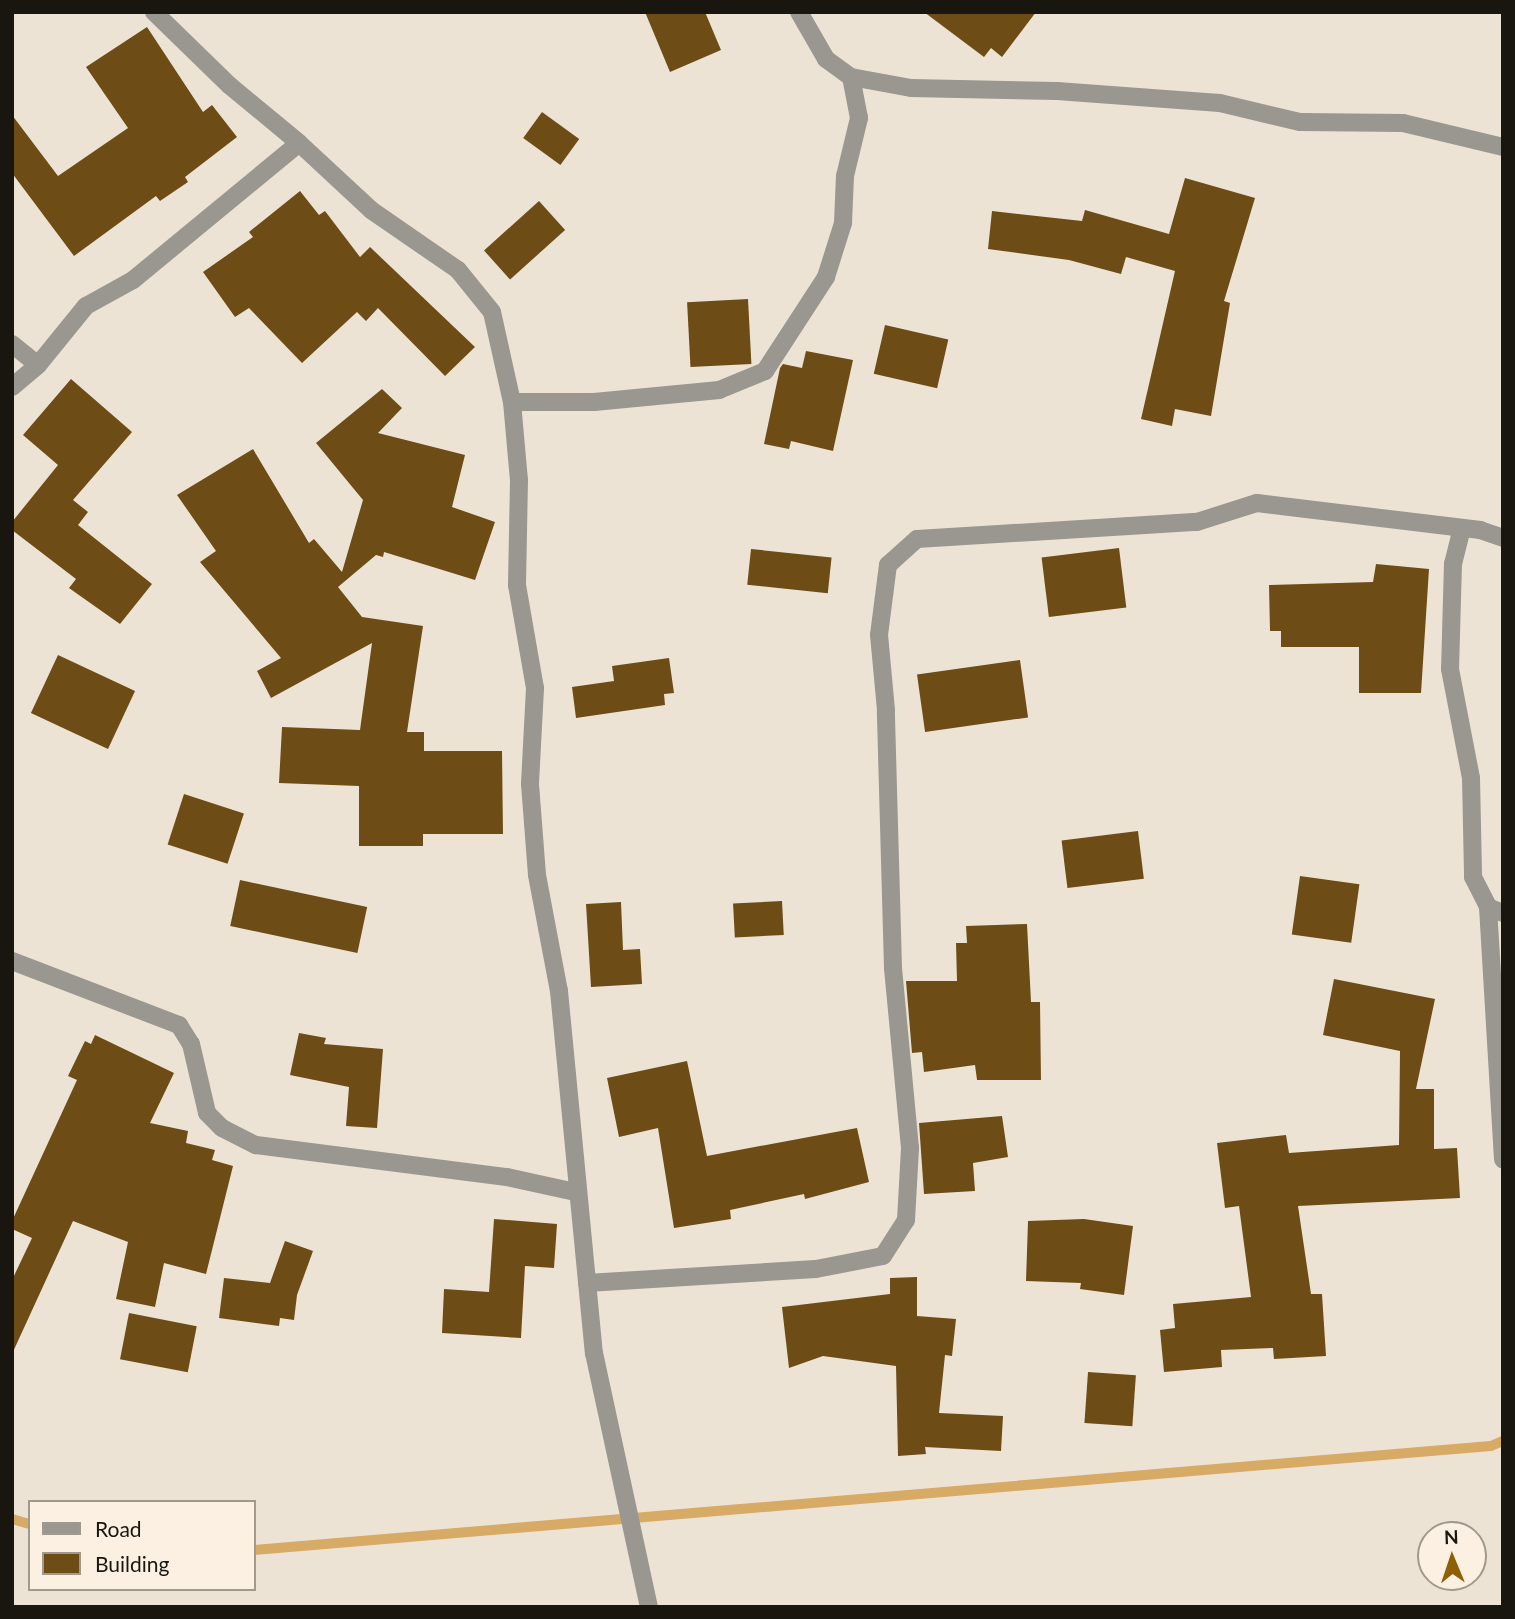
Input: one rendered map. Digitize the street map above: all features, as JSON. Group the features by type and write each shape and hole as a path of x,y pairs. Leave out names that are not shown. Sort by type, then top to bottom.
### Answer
{"street":[{"path":"155,12 229,85 299,143 371,210 458,270 492,312 512,402 519,480 517,585 535,688 530,785 537,875 559,991 575,1192 607,1425 649,1607"},
{"path":"799,12 826,60 851,77 911,88 1057,91 1220,103 1300,122 1403,123 1503,147"},
{"path":"512,402 594,402 719,390 765,371 826,277 843,223 845,176 859,118 851,77"},
{"path":"12,387 38,365 86,306 133,280 299,143"},
{"path":"12,344 38,365"},
{"path":"587,1283 816,1269 883,1256 906,1220 911,1148 892,968 886,710 879,635 888,565 917,539 1197,522 1257,503 1462,528 1503,538"},
{"path":"1462,528 1453,563 1450,669 1471,778 1473,877 1495,910 1503,1160"},
{"path":"12,961 179,1025 191,1044 207,1113 222,1128 257,1146 507,1177 575,1192"}],"building":[{"path":"645,12 705,12 721,50 670,72"},
{"path":"924,12 1036,12 1002,57 991,48 984,57"},
{"path":"147,27 203,112 212,105 237,137 185,177 188,182 160,201 156,196 74,256 12,173 12,115 58,176 128,128 86,67"},
{"path":"542,112 579,139 560,165 523,138"},
{"path":"1185,178 1255,198 1224,301 1230,303 1211,416 1175,409 1172,426 1141,419 1175,271 1126,257 1121,274 1069,260 988,249 992,211 1082,221 1085,210 1169,234"},
{"path":"300,191 319,215 325,211 360,257 370,247 475,347 445,376 378,308 366,321 357,312 302,363 249,308 235,317 203,272 253,237 249,232"},
{"path":"539,201 565,230 510,279 484,251"},
{"path":"748,299 751,364 690,367 687,302"},
{"path":"885,325 948,340 937,388 874,374"},
{"path":"806,351 853,360 833,451 791,441 789,449 764,444 780,368 783,364 802,368"},
{"path":"71,379 132,432 73,500 88,512 78,525 152,584 120,624 69,588 76,579 12,530 12,522 58,465 23,435"},
{"path":"382,389 402,408 378,433 465,455 452,507 495,522 475,580 384,552 383,557 376,555 338,587 362,617 423,626 407,732 424,732 424,751 502,751 503,834 423,834 423,846 359,846 359,786 279,783 282,727 360,730 372,643 271,698 257,671 281,658 200,562 216,551 177,495 253,449 309,543 314,539 342,572 363,500 316,443"},
{"path":"1119,548 1126,608 1049,617 1042,558"},
{"path":"751,549 832,557 828,593 747,585"},
{"path":"1376,564 1429,569 1421,693 1359,693 1359,647 1281,647 1281,631 1270,631 1269,585 1373,582"},
{"path":"58,655 135,691 108,749 31,713"},
{"path":"669,658 674,693 664,694 665,705 576,718 572,687 614,681 612,666"},
{"path":"1020,660 1028,717 925,732 917,674"},
{"path":"184,794 244,813 228,864 168,844"},
{"path":"1138,831 1144,879 1067,888 1062,840"},
{"path":"1300,876 1359,884 1351,943 1292,934"},
{"path":"240,880 367,907 357,953 230,926"},
{"path":"782,901 784,935 735,938 733,904"},
{"path":"621,902 623,950 640,949 642,984 591,987 586,904"},
{"path":"1027,924 1031,1002 1040,1002 1041,1080 977,1080 975,1065 924,1072 922,1052 912,1053 906,981 957,981 956,943 967,943 966,926"},
{"path":"1334,979 1435,999 1416,1089 1434,1089 1434,1149 1457,1148 1460,1198 1298,1206 1311,1294 1322,1294 1326,1356 1274,1359 1273,1348 1221,1350 1222,1367 1164,1372 1160,1330 1175,1328 1173,1304 1251,1297 1239,1206 1225,1208 1217,1143 1286,1135 1289,1153 1399,1145 1400,1051 1323,1035"},
{"path":"299,1033 326,1038 324,1044 383,1049 377,1128 346,1126 349,1087 290,1075"},
{"path":"95,1035 174,1073 150,1123 188,1131 186,1143 215,1150 212,1160 233,1166 206,1274 164,1263 155,1307 116,1299 128,1242 73,1221 12,1354 12,1280 32,1238 12,1229 12,1221 77,1080 68,1076 85,1041 91,1044"},
{"path":"687,1061 707,1156 857,1128 869,1182 805,1199 804,1194 730,1210 731,1219 674,1228 658,1128 619,1137 607,1078"},
{"path":"1002,1116 1008,1157 973,1163 975,1191 924,1194 919,1123"},
{"path":"494,1219 557,1224 554,1268 525,1266 521,1338 442,1333 444,1289 489,1292"},
{"path":"1084,1219 1133,1226 1124,1295 1080,1289 1081,1283 1026,1281 1028,1221"},
{"path":"285,1241 313,1251 297,1295 294,1320 280,1318 279,1326 219,1318 224,1278 270,1283"},
{"path":"917,1277 917,1316 956,1319 952,1356 945,1355 939,1413 1003,1416 1001,1451 925,1447 926,1454 898,1456 896,1366 823,1356 789,1368 782,1307 890,1294 890,1278"},
{"path":"129,1313 197,1326 188,1372 120,1359"},
{"path":"1088,1372 1136,1375 1132,1426 1084,1423"}],"waterway":[{"path":"256,1550 1491,1446 1503,1441"},
{"path":"12,1519 28,1523"}]}
